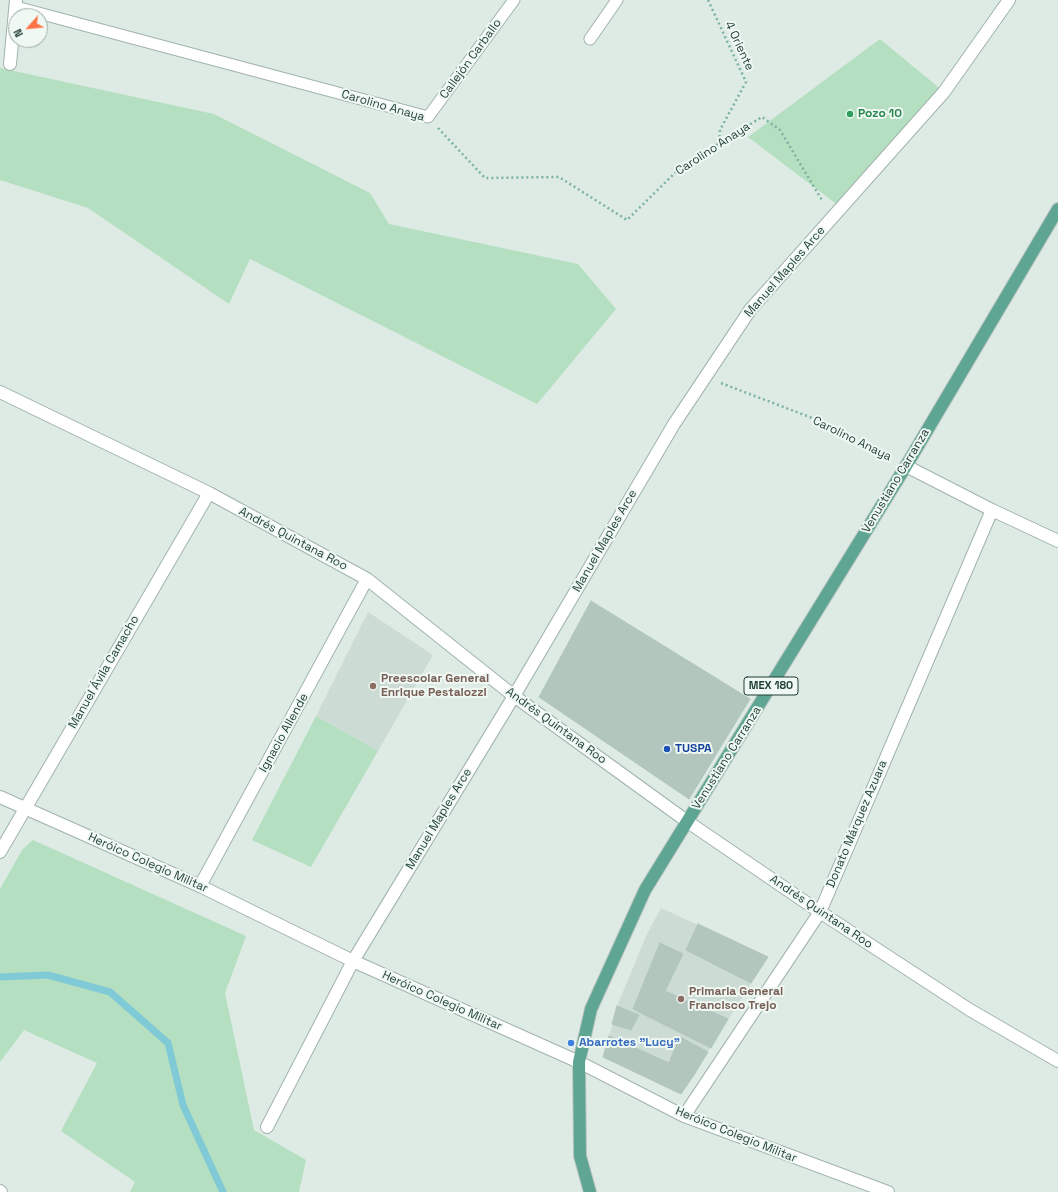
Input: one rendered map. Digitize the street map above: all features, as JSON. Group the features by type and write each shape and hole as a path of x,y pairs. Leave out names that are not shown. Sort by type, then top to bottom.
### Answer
{"main road":[{"name":"Venustiano Carranza","path":"590,1192 580,1156 579,1062 591,1009 645,890 906,466 1058,209"}],"street":[{"name":"Manuel Maples Arce","path":"267,1127 353,961 514,696 674,424 750,310 944,92 1009,0"},
{"path":"10,64 16,3"},
{"name":"Andrés Quintana Roo","path":"0,392 209,493 367,579 514,696 688,822 820,912 970,1010 1058,1061"},
{"name":"Carolino Anaya","path":"906,466 992,510 1058,541"},
{"name":"Manuel Ávila Camacho","path":"0,852 24,808 209,493"},
{"name":"Donato Márquez Azuara","path":"684,1116 820,912 992,510"},
{"name":"Ignacio Allende","path":"200,886 367,579"},
{"name":"Heróico Colegio Militar","path":"0,797 200,886 353,961 579,1062 684,1116 888,1192"}],"lane":[{"name":"Callejón Carballo","path":"428,117 514,0"},
{"path":"590,39 617,0"},
{"name":"Carolino Anaya","path":"16,3 428,117"}],"path":[{"name":"4 Oriente","path":"708,0 746,82 720,130 719,144"},
{"name":"Carolino Anaya","path":"428,117 485,178 558,177 627,220 682,166 762,118 780,130 832,217"},
{"name":"Carolino Anaya","path":"706,376 820,421 906,466"}],"shaded area":[{"name":"Preescolar General Enrique Pestalozzi","path":"368,612 433,655 378,751 316,716"},
{"name":"Primaria General Francisco Trejo","path":"661,908 768,957 681,1094 604,1057 617,1006 647,934"}],"green space":[{"name":"Pozo 10","path":"880,39 943,91 839,206 748,137"},
{"path":"0,68 214,114 370,193 389,224 578,264 616,309 537,404 250,259 229,304 88,208 0,180"},
{"path":"316,716 378,751 311,867 252,840"},
{"path":"33,840 246,936 225,993 254,1130 306,1160 299,1192 130,1192 135,1182 61,1131 97,1063 24,1030 0,1062 0,889 22,850"}],"building":[{"name":"TUSPA","path":"591,601 750,699 689,799 539,697"},
{"path":"698,924 768,957 751,983 686,950"},
{"path":"660,943 683,954 665,991 728,1019 711,1048 633,1009"},
{"path":"617,1006 639,1015 631,1030 612,1024"},
{"path":"609,1036 694,1075 681,1094 603,1057"},
{"path":"680,1037 708,1052 694,1075 669,1063"}],"waterway":[{"path":"0,977 48,975 110,992 168,1043 183,1105 223,1192"}],"place":[{"name":"Pozo 10","path":"850,114"},
{"name":"Preescolar General Enrique Pestalozzi","path":"373,686"},
{"name":"TUSPA","path":"667,749"},
{"name":"Primaria General Francisco Trejo","path":"681,999"},
{"name":"Abarrotes \"Lucy\"","path":"571,1043"}]}
